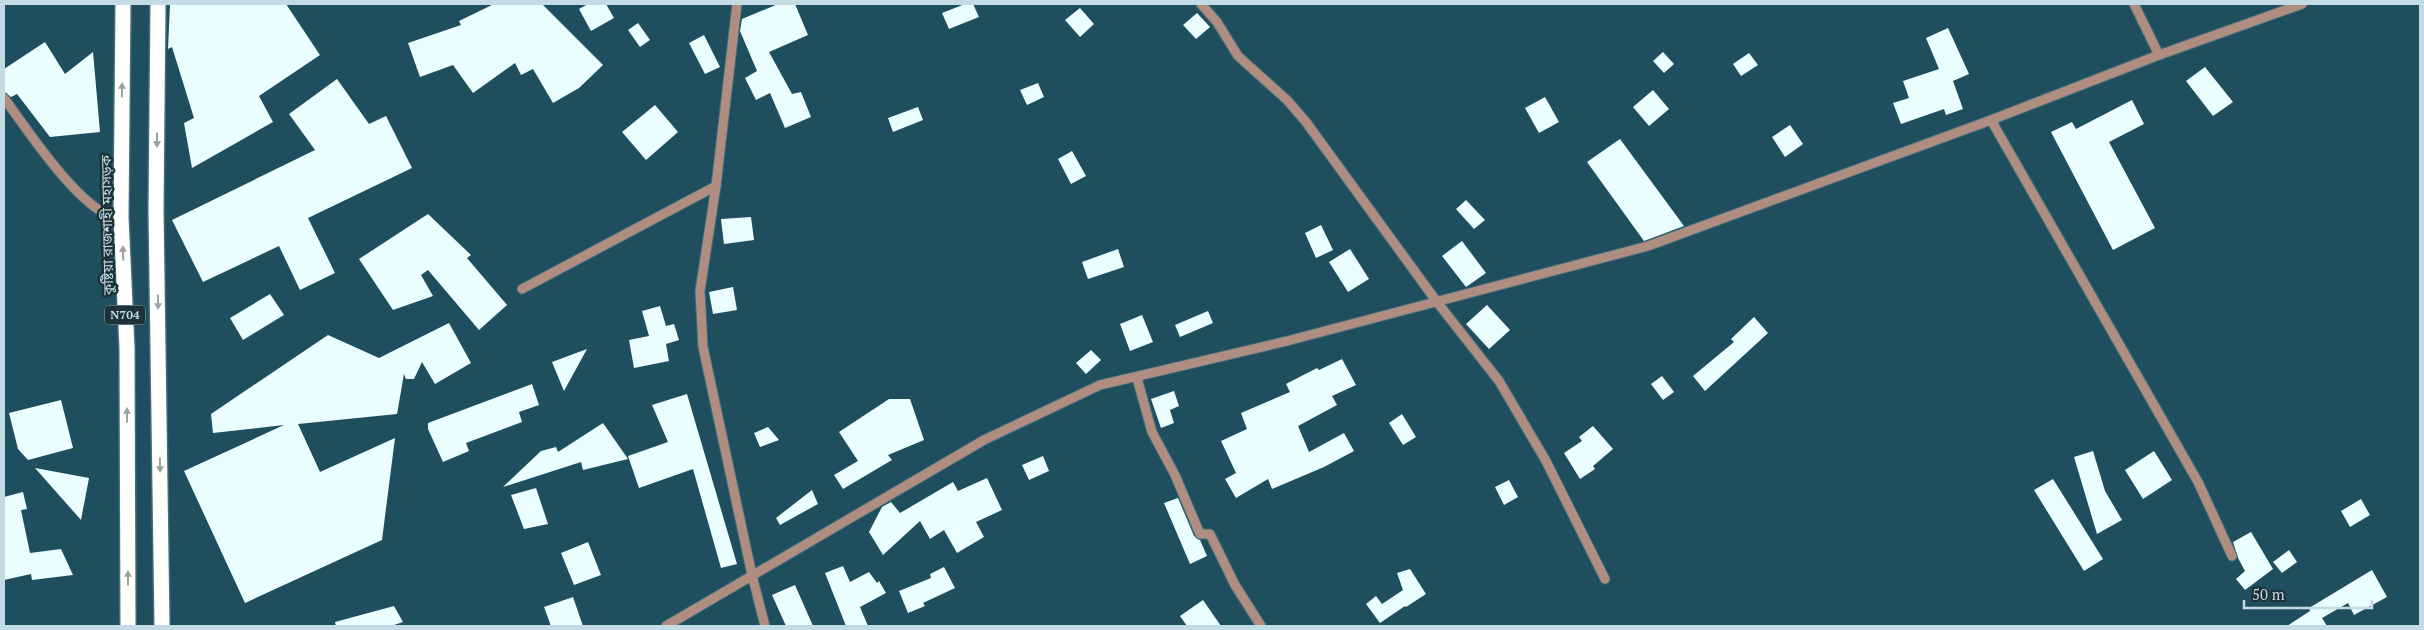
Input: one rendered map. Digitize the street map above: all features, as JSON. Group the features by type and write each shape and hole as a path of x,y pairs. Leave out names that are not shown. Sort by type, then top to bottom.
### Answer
{"highway":[{"name":"কুষ্টিয়া রাজশাহী মহাসড়ক","path":"123,4 121,217 127,348 128,626"},
{"name":"N704","path":"158,4 156,210 162,626"}],"street":[{"path":"737,4 716,186 700,291 703,347 752,575 765,626"},
{"path":"1200,4 1217,22 1238,56 1287,100 1306,122 1437,302 1498,381 1546,461 1605,579"},
{"path":"2134,4 2159,55"},
{"path":"666,626 984,440 1100,385 1137,378 1437,302 1648,246 1991,120 2159,55 2302,4"},
{"path":"4,98 30,134 81,195 101,212 121,217"},
{"path":"1991,120 2186,460 2232,556"},
{"path":"522,289 716,186"},
{"path":"1137,378 1152,432 1175,475 1200,534 1210,534 1235,585 1261,626"}],"building":[{"path":"170,4 286,4 320,55 259,96 273,122 192,168 184,123 194,118 172,47 168,49"},
{"path":"494,4 542,4 603,65 579,88 553,103 533,69 521,75 515,63 473,93 453,65 420,77 408,43 461,25 459,21"},
{"path":"588,4 606,4 614,18 591,31 579,9"},
{"path":"778,4 795,4 808,35 769,52 792,94 801,92 811,117 785,128 770,93 756,100 745,78 757,71 740,31 742,19"},
{"path":"965,4 973,4 979,17 949,29 942,13"},
{"path":"1080,8 1094,24 1080,37 1065,20"},
{"path":"1197,13 1210,27 1196,39 1183,25"},
{"path":"638,23 650,40 640,47 628,30"},
{"path":"1948,28 1969,74 1953,81 1963,109 1946,115 1944,109 1901,124 1893,103 1909,98 1903,81 1939,69 1926,38"},
{"path":"704,35 720,67 705,74 689,43"},
{"path":"45,42 65,74 93,52 100,132 50,137 17,94 11,97 4,92 4,69"},
{"path":"1663,52 1674,64 1664,73 1653,61"},
{"path":"1749,53 1758,65 1741,76 1733,64"},
{"path":"2205,67 2233,102 2213,116 2186,81"},
{"path":"337,79 369,124 386,116 412,168 308,218 335,273 300,290 279,246 203,282 172,220 315,150 289,114"},
{"path":"1038,83 1044,97 1027,105 1020,90"},
{"path":"1653,90 1669,109 1649,126 1633,107"},
{"path":"1545,97 1559,122 1539,133 1525,108"},
{"path":"2132,100 2144,124 2109,142 2155,228 2113,250 2051,132 2072,122 2076,129"},
{"path":"655,105 678,132 646,160 622,132"},
{"path":"918,107 923,120 893,132 888,118"},
{"path":"1790,125 1803,144 1785,157 1772,137"},
{"path":"1620,139 1684,226 1644,241 1587,162"},
{"path":"1072,151 1086,176 1071,184 1058,159"},
{"path":"1466,200 1485,220 1474,229 1456,209"},
{"path":"428,214 471,255 467,258 507,305 479,330 428,270 421,275 433,296 393,310 359,259"},
{"path":"751,217 754,240 724,244 721,219"},
{"path":"1321,225 1333,250 1316,258 1305,233"},
{"path":"1462,241 1486,273 1466,287 1442,256"},
{"path":"1118,249 1124,267 1088,279 1082,262"},
{"path":"1350,249 1369,279 1348,292 1329,262"},
{"path":"733,287 737,310 713,314 709,292"},
{"path":"270,294 284,315 243,340 230,318"},
{"path":"1487,305 1510,330 1489,349 1466,324"},
{"path":"660,306 666,326 674,324 679,340 666,344 669,361 634,368 629,340 649,336 642,311"},
{"path":"1208,311 1213,323 1180,337 1175,325"},
{"path":"1142,315 1153,342 1130,351 1120,324"},
{"path":"1754,317 1768,333 1705,391 1693,376 1734,342 1731,339"},
{"path":"449,323 471,363 435,384 422,362 414,379 406,379 404,374 397,414 298,424 320,472 395,438 382,540 245,603 184,471 284,425 213,433 211,414 328,335 379,358"},
{"path":"587,349 564,391 552,362"},
{"path":"1091,350 1101,360 1086,374 1076,363"},
{"path":"1342,359 1356,385 1332,396 1337,405 1298,426 1309,452 1344,433 1354,451 1324,467 1272,489 1268,479 1236,498 1225,479 1236,473 1221,441 1247,429 1241,413 1290,392 1286,384 1317,368 1319,370"},
{"path":"1662,376 1674,392 1663,400 1651,384"},
{"path":"532,384 539,405 519,412 522,422 466,443 469,451 443,462 428,429 428,423"},
{"path":"1174,391 1179,406 1170,410 1174,423 1161,428 1151,399"},
{"path":"687,394 737,564 721,568 693,469 639,488 628,456 668,442 652,405"},
{"path":"889,399 910,399 924,440 888,455 892,460 843,489 834,475 858,461 839,432"},
{"path":"61,400 73,448 28,460 18,449 9,413"},
{"path":"1402,414 1416,437 1403,445 1389,423"},
{"path":"603,423 628,459 583,470 581,462 503,487 541,451 556,447 558,452"},
{"path":"1593,426 1613,449 1593,466 1595,469 1580,479 1564,453 1582,441 1579,437"},
{"path":"768,427 779,440 760,447 754,433"},
{"path":"2093,451 2105,491 2122,520 2097,534 2074,457"},
{"path":"2154,451 2172,480 2143,499 2125,470"},
{"path":"1043,456 1049,471 1029,480 1022,465"},
{"path":"35,468 89,478 81,520"},
{"path":"987,478 1002,510 976,522 984,537 957,553 944,530 930,539 920,521 883,555 869,532 882,507 891,502 900,513 953,482 958,491"},
{"path":"2053,479 2103,559 2084,571 2034,490"},
{"path":"1509,480 1518,497 1504,505 1495,487"},
{"path":"536,488 548,524 524,529 511,495"},
{"path":"812,490 818,504 780,525 776,518"},
{"path":"23,492 27,509 21,510 30,553 61,549 73,575 32,580 31,574 4,580 4,497"},
{"path":"1178,498 1194,536 1200,540 1207,556 1190,564 1164,503"},
{"path":"2361,499 2370,515 2350,527 2341,511"},
{"path":"2251,532 2273,569 2245,590 2236,579 2245,571 2233,542"},
{"path":"588,542 601,575 574,585 561,553"},
{"path":"2289,550 2297,562 2282,573 2273,562"},
{"path":"843,566 850,582 869,572 877,583 879,581 886,593 860,607 868,626 846,626 825,573"},
{"path":"944,567 955,588 923,603 925,606 908,613 899,591 931,578 930,574"},
{"path":"1410,569 1426,594 1380,623 1366,604 1376,596 1382,604 1403,590 1397,573"},
{"path":"2372,570 2387,597 2354,615 2348,603 2322,618 2327,626 2287,626 2310,611 2309,608"},
{"path":"795,585 813,626 786,626 772,595"},
{"path":"573,597 583,626 551,626 544,607"},
{"path":"1203,600 1221,626 1187,626 1180,616"},
{"path":"394,606 403,622 391,626 336,626 335,622"}]}
